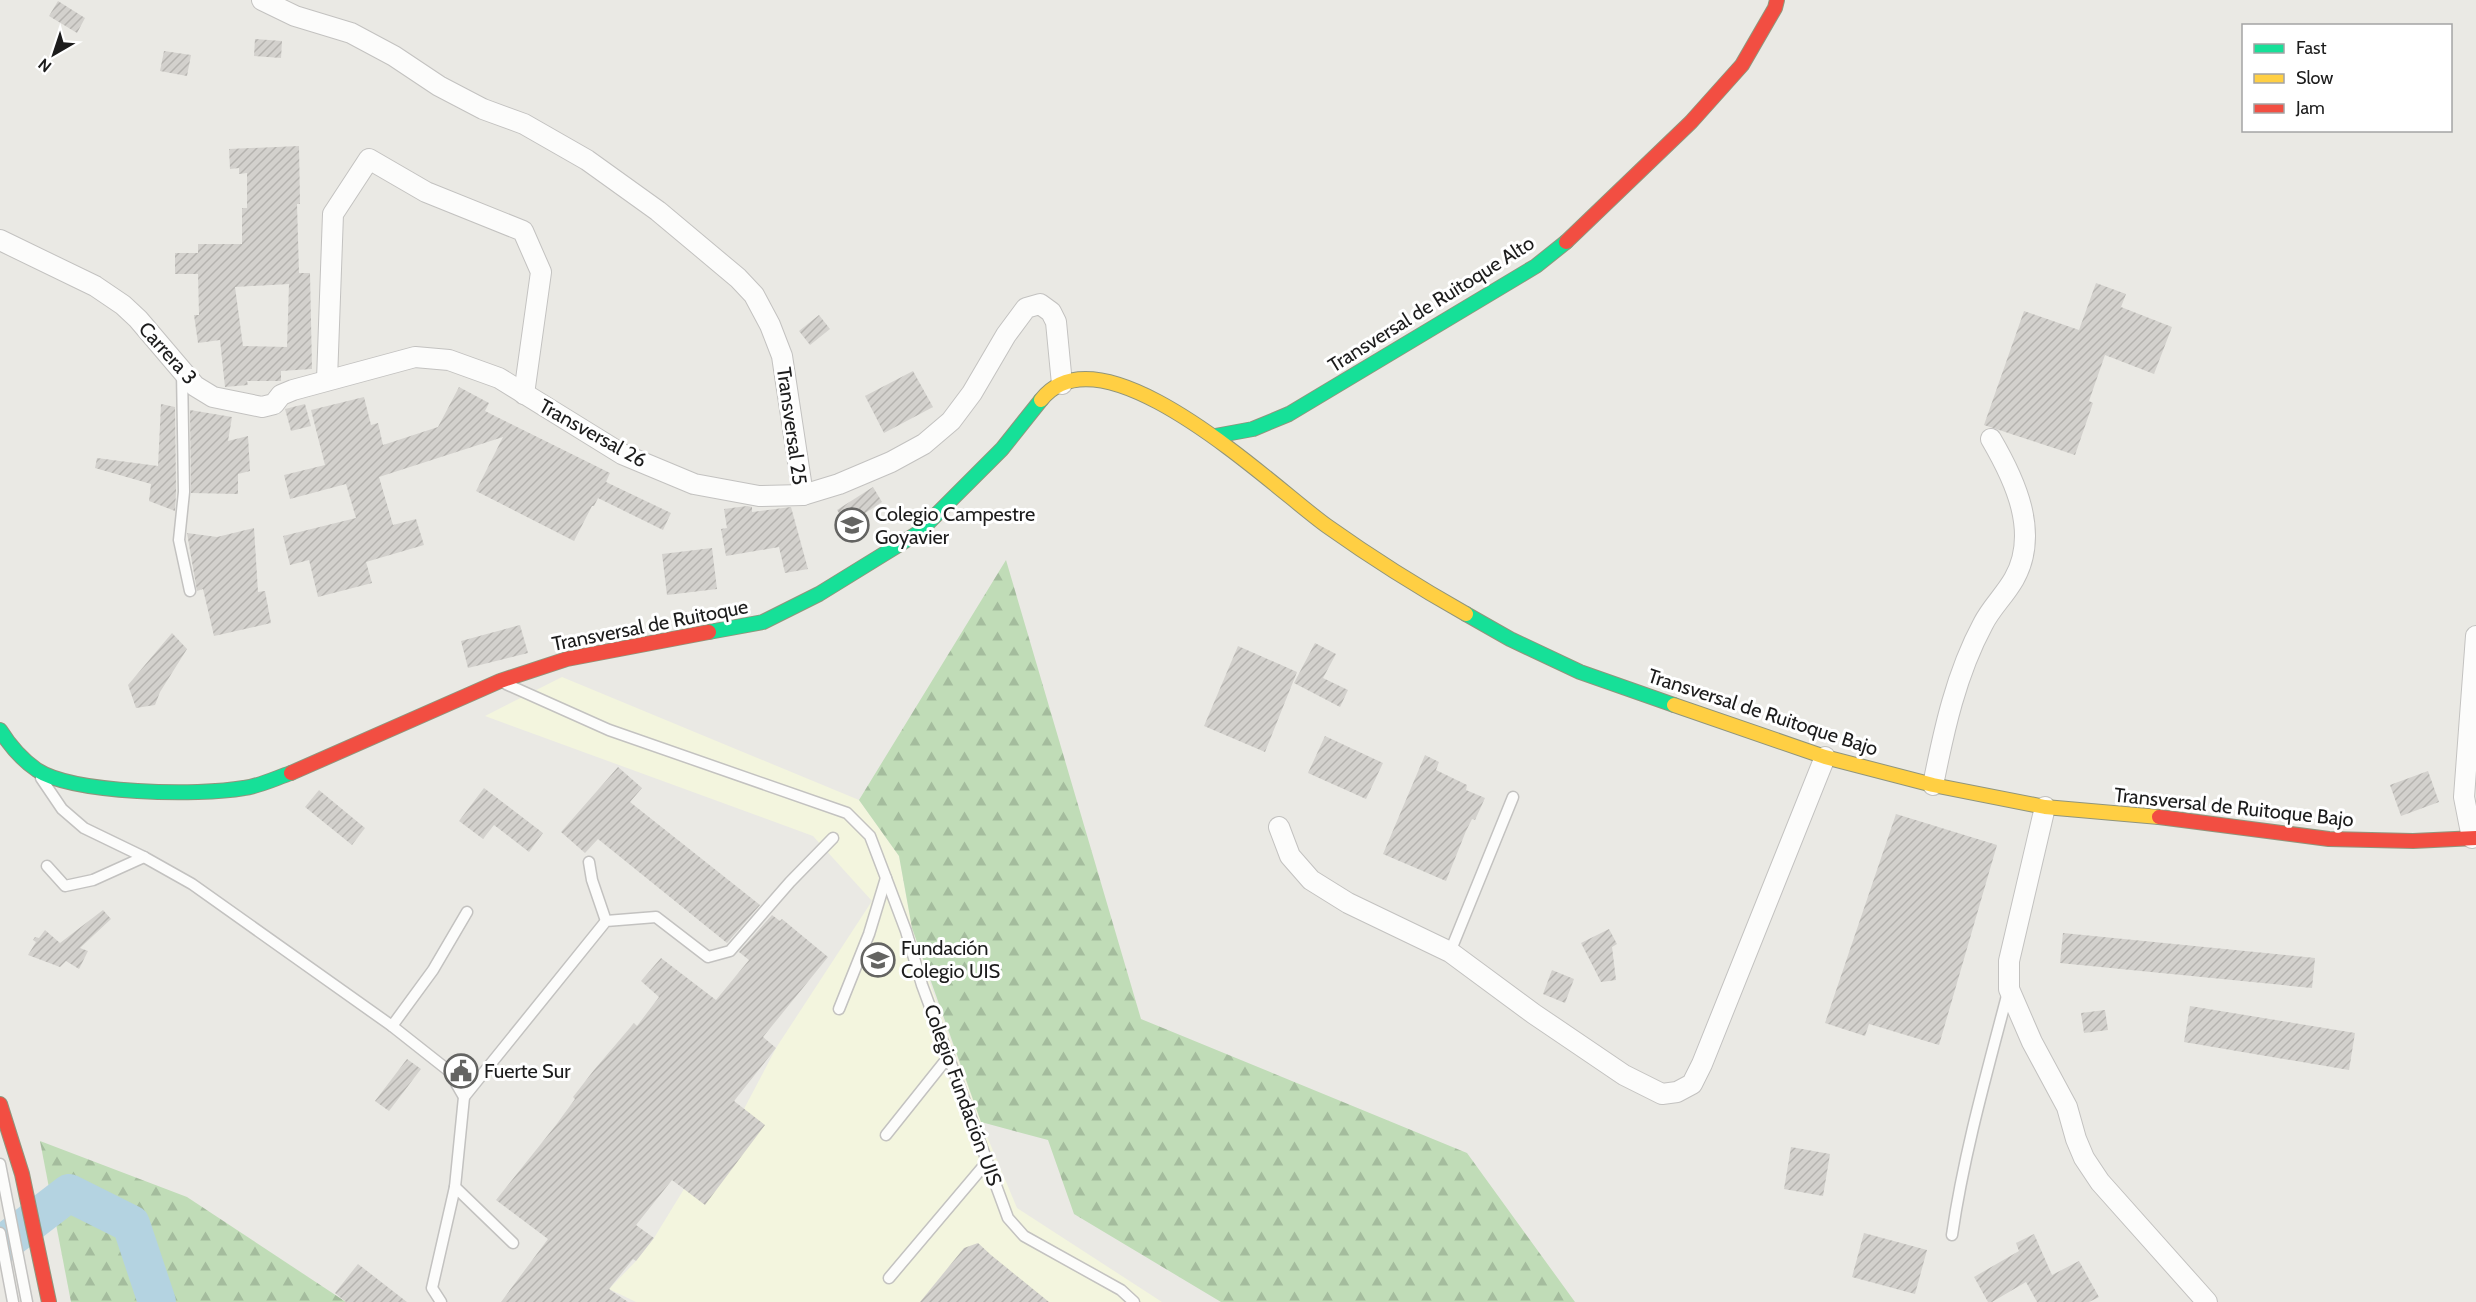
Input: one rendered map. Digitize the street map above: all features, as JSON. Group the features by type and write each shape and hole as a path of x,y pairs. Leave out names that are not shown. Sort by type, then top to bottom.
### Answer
{"main road":[{"name":"Transversal de Ruitoque Alto","path":"1215,436 1253,429 1289,414 1536,266 1573,236 1691,122 1742,65 1775,8 1777,0"},
{"name":"Transversal de Ruitoque","path":"0,730 11,748 37,770 75,784 205,794 246,788 306,768 500,681 567,659 763,622 819,594 918,533 1002,449 1044,396 1062,384 1094,378 1130,387 1215,436"},
{"name":"Transversal de Ruitoque Bajo","path":"1215,436 1325,525 1405,579 1510,639 1580,672 1825,757 1934,785 2045,807 2164,818 2329,839 2413,842 2474,838"},
{"path":"0,1104 22,1174 49,1302"}],"street":[{"name":"Transversal 25","path":"262,0 295,16 351,33 394,56 439,86 483,109 524,124 587,160 658,211 738,278 754,295 770,325 782,356 803,495"},
{"path":"327,380 333,214 369,159 426,192 523,231 541,272 524,394"},
{"name":"Carrera 3","path":"0,240 95,286 123,305 138,319 195,386 213,397 262,407 274,404 281,395 293,390 415,357"},
{"name":"Transversal 26","path":"415,357 449,360 499,378 622,454 694,484 759,496 803,495 849,479 924,444 951,421 972,393 1006,335 1026,308 1040,304 1051,312 1056,322 1062,384"},
{"path":"1934,785 1949,710 1963,672 1983,624 2014,580 2025,557 2025,519 2011,474 1991,439"},
{"path":"2474,838 2464,797 2476,636"},
{"path":"1279,827 1290,856 1311,879 1348,903 1450,952 1534,1014 1623,1075 1662,1094 1677,1092 1692,1084 1805,811 1825,757"},
{"path":"2045,807 2008,961 2009,989 2032,1041 2067,1107 2084,1158 2100,1182 2207,1302"}],"lane":[{"path":"182,371 184,492 179,540 190,591"},
{"name":"Colegio Fundación UIS","path":"500,681 609,730 847,813 870,836 1008,1218 1024,1236 1121,1290 1134,1302"},
{"path":"37,770 46,789 62,810 84,828 144,857 192,884 392,1026 449,1071 464,1097"},
{"path":"1450,952 1513,797"},
{"path":"441,1302 432,1288 455,1187 464,1097 606,921 656,917 708,957 730,951 832,838"},
{"path":"47,866 65,886 93,880 144,857"},
{"path":"589,862 592,880 606,921"},
{"path":"839,1009 869,934 886,878"},
{"path":"392,1026 433,970 467,912"},
{"path":"1952,1235 1957,1199 2009,989"},
{"path":"886,1135 949,1056"},
{"path":"889,1278 987,1162"},
{"path":"0,1164 27,1302"},
{"path":"455,1187 513,1244"},
{"path":"0,1233 13,1302"}],"shaded area":[{"name":"Fundación Colegio UIS","path":"562,677 859,800 899,856 912,928 933,992 981,1122 1017,1208 1162,1302 636,1302 609,1289 654,1238 684,1189 744,1109 776,1048 872,901 813,836 485,716"}],"green space":[{"path":"1006,560 1141,1019 1467,1153 1575,1302 1221,1302 1074,1214 1048,1140 981,1122 912,928 899,856 859,800"},
{"path":"40,1141 187,1197 346,1302 71,1302"}],"building":[{"path":"58,1 85,18 77,33 49,16"},
{"path":"255,39 282,41 281,58 254,56"},
{"path":"164,51 191,55 187,76 160,71"},
{"path":"299,146 300,204 297,204 299,273 310,273 312,369 281,371 281,381 247,381 248,385 225,387 220,340 198,343 194,315 199,315 198,274 175,274 175,253 198,253 198,244 242,244 242,208 247,208 247,173 239,174 239,168 230,169 229,149","holes":["289,284 287,347 243,346 235,287"]},
{"path":"2096,283 2126,294 2121,307 2172,327 2154,374 2105,355 2089,401 2093,403 2075,455 1984,425 2024,311 2079,330"},
{"path":"819,315 830,329 810,345 799,331"},
{"path":"913,371 933,407 884,433 865,396"},
{"path":"459,387 489,403 485,411 610,473 606,482 671,513 663,530 598,498 574,541 476,491 503,437 379,477 393,525 416,519 424,545 366,562 372,583 318,597 309,560 290,565 283,536 356,518 346,484 290,499 284,475 325,465 311,410 364,397 371,425 378,423 383,445 438,427"},
{"path":"161,404 175,407 175,511 149,501 151,484 95,468 97,458 158,466"},
{"path":"305,404 311,426 291,431 285,409"},
{"path":"190,410 232,417 228,441 248,436 250,471 238,474 238,494 191,493"},
{"path":"873,487 882,502 847,525 837,510"},
{"path":"752,507 752,512 791,507 808,569 785,573 779,547 726,556 721,529 727,528 724,509"},
{"path":"254,528 258,592 265,591 271,623 214,636 203,589 197,591 187,533 217,537"},
{"path":"712,548 717,589 667,595 662,554"},
{"path":"520,625 528,653 468,668 461,641"},
{"path":"172,633 187,649 160,692 155,705 136,708 128,685"},
{"path":"1315,643 1336,654 1323,678 1348,690 1340,707 1294,683"},
{"path":"1238,646 1297,672 1265,752 1204,726"},
{"path":"1325,736 1383,763 1366,799 1308,773"},
{"path":"1425,755 1439,762 1436,770 1467,785 1466,790 1485,798 1475,820 1472,819 1466,831 1446,881 1383,854"},
{"path":"618,767 642,788 630,802 760,905 727,943 598,839 585,853 561,832"},
{"path":"2428,771 2439,802 2401,816 2390,785"},
{"path":"484,788 543,833 529,852 494,825 483,839 459,821"},
{"path":"319,790 365,828 352,845 305,807"},
{"path":"1896,814 1997,845 1939,1045 1869,1024 1865,1036 1825,1023"},
{"path":"103,910 111,919 80,948 88,951 79,969 66,961 60,967 28,955 36,942 33,940 35,937 39,938 45,930 60,943"},
{"path":"772,915 780,921 782,919 828,957 763,1037 776,1048 734,1101 765,1125 705,1205 672,1180 636,1225 654,1238 636,1261 633,1259 609,1289 628,1302 501,1302 548,1239 496,1200 556,1125 575,1099 573,1097 594,1070 634,1023 637,1026 659,997 641,981 661,958 716,1000 749,960 739,952"},
{"path":"1609,929 1617,944 1612,947 1616,980 1601,982 1581,943"},
{"path":"2063,933 2315,958 2312,988 2060,963"},
{"path":"1552,970 1574,979 1565,1003 1543,994"},
{"path":"2190,1006 2355,1033 2349,1070 2184,1042"},
{"path":"2105,1010 2108,1030 2084,1033 2081,1013"},
{"path":"407,1059 421,1069 389,1111 375,1101"},
{"path":"1791,1147 1830,1154 1823,1196 1784,1189"},
{"path":"1864,1233 1927,1250 1915,1294 1852,1277"},
{"path":"2034,1234 2052,1275 2079,1261 2099,1297 2089,1302 2037,1302 2026,1282 1992,1302 1988,1302 1974,1277 2019,1251 2016,1243"},
{"path":"978,1243 1049,1302 920,1302 964,1248"},
{"path":"358,1264 407,1302 346,1302 335,1293"}],"waterway":[{"path":"0,1246 69,1193 131,1224 157,1302"}],"traffic: fast":[{"path":"1215,436 1253,429 1289,414 1536,266 1566,242"},
{"path":"709,632 763,622 819,594 918,533 1002,449 1041,400"},
{"path":"1466,614 1510,639 1580,672 1674,705"},
{"path":"0,730 16,752 37,770 55,778 79,784 138,791 224,791 256,786 291,773"}],"traffic: slow":[{"path":"1041,400 1069,381 1105,381 1145,395 1188,420 1230,449 1344,538 1395,572 1466,614"},
{"path":"1674,705 1825,757 1933,785 2045,807 2159,817"}],"traffic: jam":[{"path":"1566,242 1691,122 1742,65 1775,8 1777,0"},
{"path":"291,773 500,681 567,659 709,632"},
{"path":"2159,817 2329,839 2413,841 2476,838"},
{"path":"0,1104 22,1174 49,1302"}],"place":[{"name":"Colegio Campestre Goyavier","path":"852,525"},
{"name":"Fundación Colegio UIS","path":"878,960"},
{"name":"Fuerte Sur","path":"461,1071"}]}
